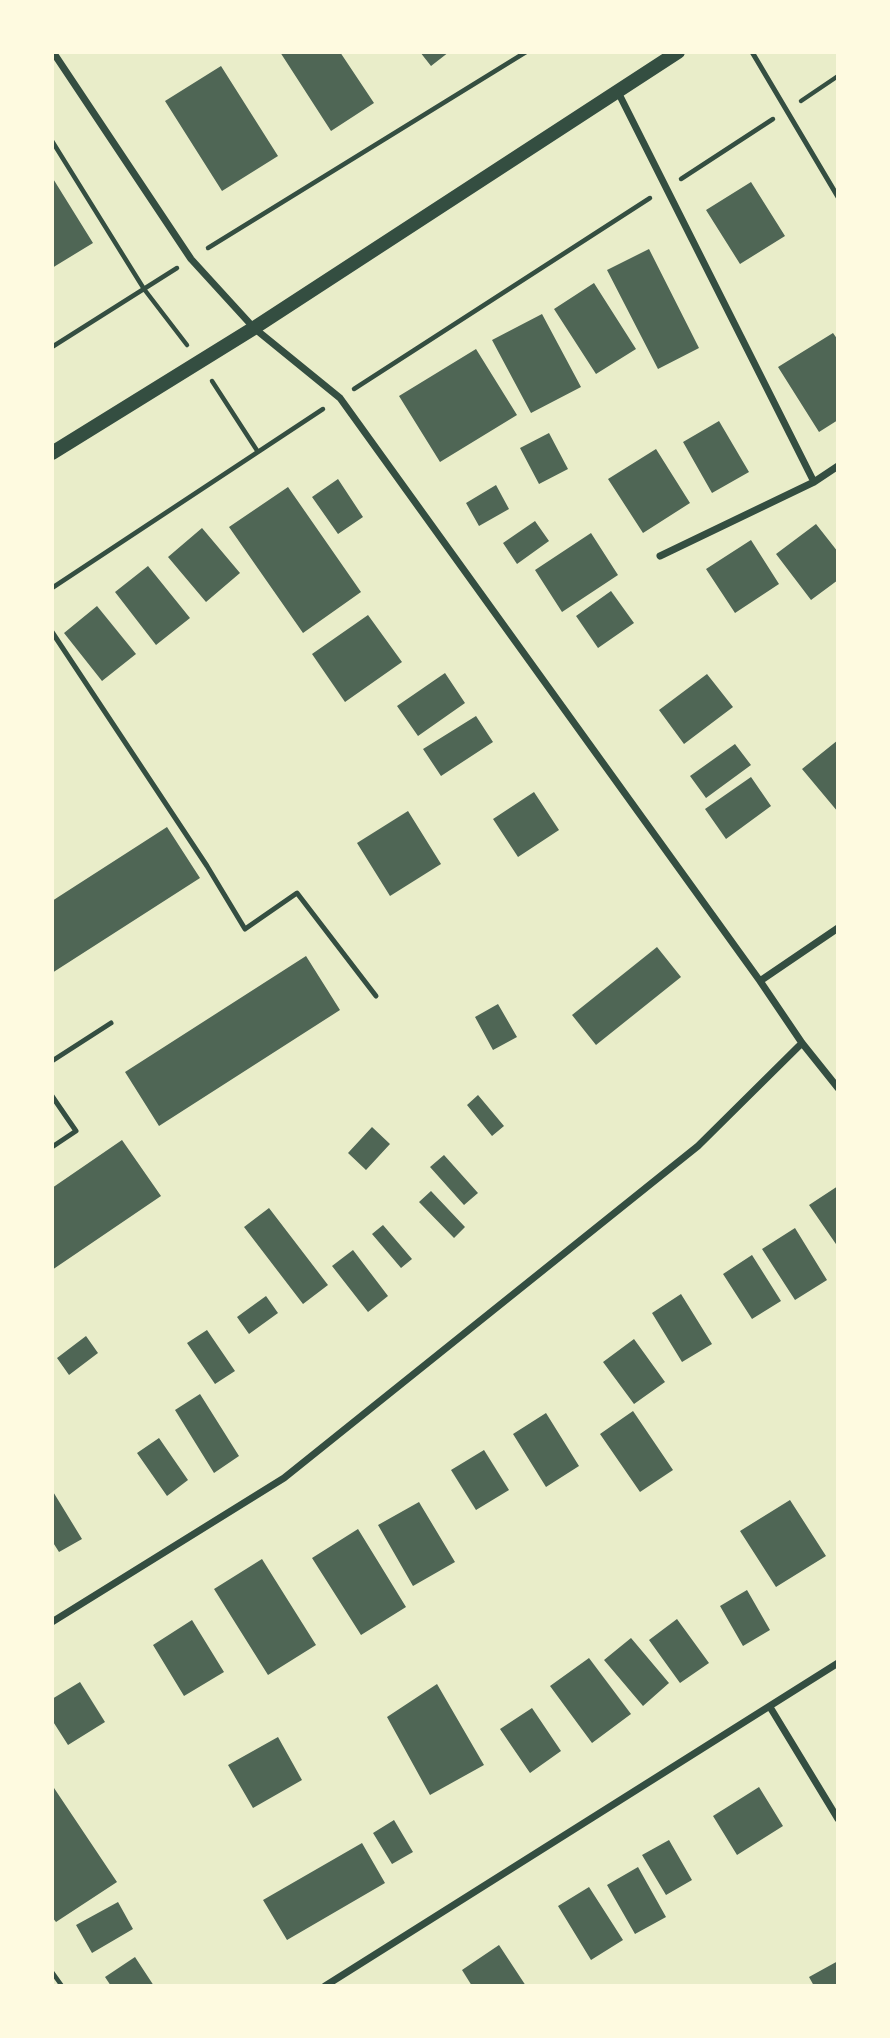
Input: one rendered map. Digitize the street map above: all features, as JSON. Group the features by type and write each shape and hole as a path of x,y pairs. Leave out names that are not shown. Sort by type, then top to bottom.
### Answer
{"main road":[{"path":"52,453 254,328 678,52"}],"street":[{"path":"53,52 191,259 254,328 340,398 802,1043 838,1088"},
{"path":"618,92 814,482"},
{"path":"660,556 814,482 838,466"},
{"path":"760,981 838,928"},
{"path":"52,1622 284,1478 698,1146 802,1043"},
{"path":"325,1986 838,1663"},
{"path":"770,1707 838,1819"}],"lane":[{"path":"752,52 838,197"},
{"path":"52,632 245,929 297,893 376,996"},
{"path":"52,1061 111,1023"},
{"path":"52,1096 76,1132 52,1147"}],"path":[{"path":"52,346 526,52"},
{"path":"52,588 838,76"},
{"path":"52,141 144,289 200,362 258,452"},
{"path":"52,1972 62,1986"}],"building":[{"path":"280,52 340,52 374,103 331,131"},
{"path":"420,52 449,52 431,66"},
{"path":"221,66 278,156 222,191 165,101"},
{"path":"52,177 93,243 52,268"},
{"path":"751,182 785,236 740,264 706,210"},
{"path":"649,249 699,348 658,369 607,270"},
{"path":"594,283 636,349 596,374 554,309"},
{"path":"542,314 581,387 531,413 492,340"},
{"path":"833,333 838,340 838,420 819,432 778,367"},
{"path":"476,349 517,415 440,462 399,396"},
{"path":"719,421 749,472 712,493 683,442"},
{"path":"549,433 568,469 539,484 520,448"},
{"path":"656,449 690,503 643,533 608,479"},
{"path":"338,479 363,517 338,534 312,497"},
{"path":"496,485 509,509 479,526 466,503"},
{"path":"288,487 361,592 303,633 229,527"},
{"path":"535,521 549,541 517,564 503,543"},
{"path":"816,524 838,552 838,580 811,600 776,554"},
{"path":"202,528 240,573 206,602 168,557"},
{"path":"591,533 618,575 562,612 535,570"},
{"path":"751,540 779,584 735,613 706,569"},
{"path":"148,566 190,618 156,645 115,592"},
{"path":"611,591 634,623 598,648 576,616"},
{"path":"97,606 136,654 102,681 64,633"},
{"path":"368,615 402,662 345,702 312,654"},
{"path":"445,673 465,703 418,736 397,706"},
{"path":"707,674 733,707 684,744 659,710"},
{"path":"476,716 493,742 441,776 423,749"},
{"path":"838,740 838,812 802,769"},
{"path":"735,744 751,765 706,798 690,776"},
{"path":"751,777 771,806 726,839 705,809"},
{"path":"534,792 559,830 518,857 493,819"},
{"path":"408,811 441,864 390,896 357,843"},
{"path":"167,827 200,878 52,973 52,901"},
{"path":"657,947 681,977 596,1045 572,1015"},
{"path":"306,956 340,1010 159,1126 125,1072"},
{"path":"498,1004 517,1037 493,1050 475,1017"},
{"path":"478,1095 504,1126 492,1136 467,1105"},
{"path":"372,1127 390,1144 366,1170 348,1153"},
{"path":"122,1140 161,1196 52,1270 52,1188"},
{"path":"444,1155 478,1193 464,1205 430,1167"},
{"path":"838,1186 838,1247 809,1205"},
{"path":"431,1191 465,1227 454,1238 419,1202"},
{"path":"269,1208 328,1285 303,1304 244,1227"},
{"path":"383,1225 412,1259 401,1268 372,1234"},
{"path":"795,1228 827,1280 795,1300 762,1249"},
{"path":"353,1250 388,1296 368,1312 332,1266"},
{"path":"752,1255 781,1301 752,1319 723,1274"},
{"path":"681,1294 712,1344 682,1362 652,1313"},
{"path":"266,1296 278,1313 249,1334 237,1317"},
{"path":"207,1330 235,1371 215,1384 187,1343"},
{"path":"86,1336 98,1353 69,1375 57,1358"},
{"path":"634,1339 665,1382 634,1404 603,1362"},
{"path":"200,1394 239,1456 214,1473 175,1410"},
{"path":"633,1411 673,1470 640,1492 600,1434"},
{"path":"546,1413 579,1466 546,1487 513,1434"},
{"path":"159,1438 188,1480 167,1496 137,1453"},
{"path":"484,1450 509,1490 476,1510 451,1470"},
{"path":"52,1490 82,1539 59,1552 52,1541"},
{"path":"790,1500 826,1556 776,1587 740,1531"},
{"path":"419,1502 455,1562 413,1586 378,1525"},
{"path":"358,1529 406,1607 361,1635 312,1558"},
{"path":"262,1559 316,1645 268,1675 214,1589"},
{"path":"747,1590 770,1630 743,1646 720,1606"},
{"path":"677,1619 709,1663 680,1683 649,1640"},
{"path":"192,1620 224,1672 184,1696 153,1645"},
{"path":"631,1638 669,1683 643,1706 604,1660"},
{"path":"589,1658 631,1714 592,1743 550,1686"},
{"path":"80,1682 105,1722 68,1745 52,1720 52,1699"},
{"path":"437,1684 484,1765 430,1795 387,1717"},
{"path":"532,1708 561,1751 530,1773 500,1729"},
{"path":"278,1737 302,1780 253,1808 228,1765"},
{"path":"52,1785 117,1882 56,1922 52,1917"},
{"path":"759,1787 783,1826 737,1855 713,1816"},
{"path":"394,1820 413,1852 392,1864 373,1833"},
{"path":"669,1840 692,1880 666,1895 642,1855"},
{"path":"362,1843 385,1883 287,1940 263,1900"},
{"path":"638,1867 666,1917 635,1934 607,1885"},
{"path":"589,1887 623,1940 591,1960 558,1906"},
{"path":"118,1902 133,1929 92,1953 76,1925"},
{"path":"499,1945 526,1986 472,1986 462,1970"},
{"path":"135,1957 154,1986 111,1986 105,1977"},
{"path":"838,1961 838,1986 814,1986 809,1977"}]}
